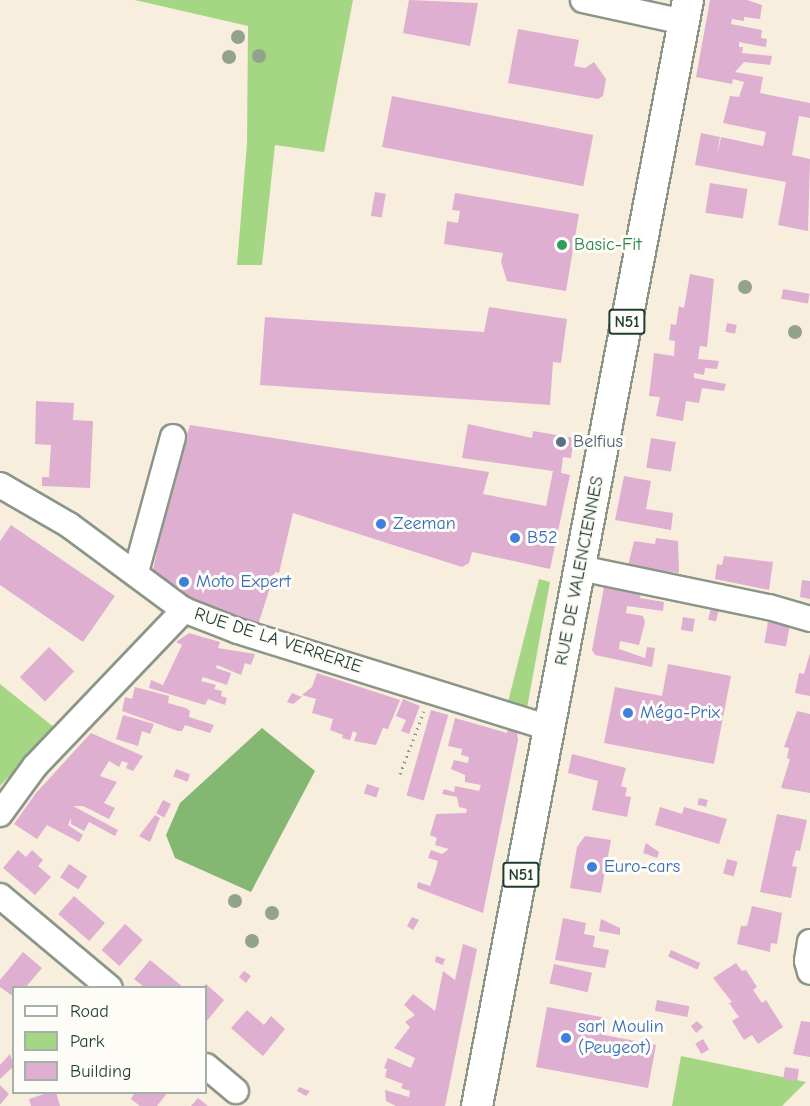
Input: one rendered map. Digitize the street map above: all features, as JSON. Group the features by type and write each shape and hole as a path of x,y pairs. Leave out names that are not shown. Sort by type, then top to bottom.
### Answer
{"main road":[{"name":"RUE DE VALENCIENNES","path":"477,1106 686,11"}],"street":[{"path":"583,0 615,10 686,11"},
{"path":"136,573 173,436"},
{"name":"RUE DE LA VERRERIE","path":"0,485 69,525 184,610 549,728"},
{"path":"580,568 759,604 810,620"},
{"path":"0,814 35,766 184,610"},
{"path":"0,896 109,986"},
{"path":"810,942 807,961 810,972"},
{"path":"207,1067 236,1091"}],"path":[{"path":"400,774 432,691"}],"green space":[{"path":"135,0 353,0 324,152 275,145 262,265 237,265 247,143 248,26"},
{"path":"539,579 550,582 527,708 508,702"},
{"path":"0,684 55,728 0,786"},
{"path":"262,728 315,771 251,892 175,858 166,835 180,803"},
{"path":"681,1056 806,1082 782,1106 672,1106"}],"building":[{"path":"409,0 478,3 470,46 403,33"},
{"path":"710,0 747,0 762,5 760,19 744,17 744,21 732,19 731,24 762,30 761,38 767,39 766,47 739,42 739,47 743,47 742,53 772,56 770,65 744,62 735,72 763,77 760,93 810,103 810,118 799,116 792,155 810,159 808,231 778,225 786,182 695,165 701,133 720,137 717,156 721,137 763,146 766,132 723,123 730,96 739,97 744,82 733,79 732,84 696,77"},
{"path":"518,29 579,40 574,66 585,68 594,62 606,79 603,96 598,99 508,83"},
{"path":"392,96 593,135 583,186 382,147"},
{"path":"710,183 748,189 743,219 705,213"},
{"path":"375,192 386,194 382,218 371,216"},
{"path":"455,193 579,214 566,291 507,281 501,262 503,253 444,244 447,221 458,223 460,211 452,210"},
{"path":"690,274 714,279 707,347 700,346 698,359 719,361 717,369 705,368 704,375 694,373 694,378 726,384 724,391 702,388 699,403 686,401 683,421 656,416 660,397 649,396 654,353 674,356 675,341 669,340 671,324 676,325 679,306 684,308"},
{"path":"783,289 810,294 808,304 781,299"},
{"path":"489,307 567,319 561,363 553,362 550,405 260,385 265,317 484,332"},
{"path":"727,323 737,325 735,334 725,332"},
{"path":"36,401 74,403 73,420 93,421 90,488 42,486 42,477 49,477 51,445 35,444"},
{"path":"468,424 532,438 533,431 574,438 571,458 563,457 561,473 570,475 550,569 472,552 469,563 462,567 293,513 279,573 275,572 257,628 193,606 151,579 172,482 190,425 489,472 483,494 546,506 553,471 462,458"},
{"path":"651,438 676,442 671,472 646,468"},
{"path":"624,476 651,481 646,509 673,513 671,530 615,520"},
{"path":"11,525 115,596 83,642 0,585 0,541"},
{"path":"656,538 678,541 679,573 628,566 634,541 655,544"},
{"path":"724,556 773,562 769,590 715,579 717,564 722,565"},
{"path":"802,580 810,581 810,599 800,597"},
{"path":"605,582 642,588 640,598 664,602 663,611 627,606 626,613 643,616 645,622 639,645 620,641 619,649 645,658 647,647 655,648 652,667 595,655 592,650"},
{"path":"712,604 720,606 716,621 708,620"},
{"path":"683,617 695,619 693,632 681,630"},
{"path":"768,622 790,626 786,647 764,643"},
{"path":"189,633 220,642 218,648 255,654 251,665 245,663 241,675 217,665 216,668 231,673 227,685 203,677 201,681 216,685 214,689 222,691 221,696 227,698 225,705 208,699 205,705 149,688 151,680 163,685 182,645 176,642"},
{"path":"49,647 74,671 45,702 20,677"},
{"path":"810,653 810,696 795,693 799,673 804,674"},
{"path":"668,664 731,676 714,764 604,743 615,687 662,696"},
{"path":"317,673 400,700 388,729 383,728 376,745 354,741 357,733 353,731 350,740 342,738 343,735 330,730 333,719 312,713 316,699 302,695 312,687"},
{"path":"135,687 169,696 168,703 186,708 190,711 189,717 214,725 210,733 185,725 182,731 178,731 122,711 125,697 132,699"},
{"path":"292,693 302,697 293,704 287,702"},
{"path":"403,699 420,706 409,734 401,731 406,720 396,716"},
{"path":"431,710 448,715 424,801 406,796"},
{"path":"797,711 810,714 810,793 781,788 790,759 787,758 789,748 784,747"},
{"path":"123,715 154,724 150,734 142,731 138,746 116,739"},
{"path":"455,718 507,733 508,728 517,731 518,740 483,913 417,888 418,882 430,886 438,861 428,858 431,850 442,854 449,849 435,845 437,838 430,835 436,814 466,813 467,809 459,807 457,797 442,794 444,789 454,792 455,786 479,791 481,785 465,782 465,775 451,769 454,760 468,763 469,757 461,755 462,749 448,746"},
{"path":"91,733 143,756 133,771 126,768 128,763 122,761 119,767 109,761 100,776 117,782 104,803 115,808 109,819 83,806 73,806 118,830 115,836 89,822 84,831 71,824 71,818 68,825 83,835 79,842 47,825 37,839 14,824 36,793"},
{"path":"572,754 626,768 621,786 627,788 625,796 631,797 627,817 592,810 598,781 568,773"},
{"path":"176,769 190,774 187,782 173,777"},
{"path":"367,784 379,788 376,798 364,794"},
{"path":"699,798 708,800 706,807 697,805"},
{"path":"163,800 171,804 164,817 156,813"},
{"path":"660,807 682,814 684,807 727,819 719,844 655,825"},
{"path":"777,814 807,820 800,851 796,850 792,866 797,867 791,898 760,892"},
{"path":"155,815 160,818 150,842 139,836"},
{"path":"585,836 611,840 601,893 570,888 577,847"},
{"path":"646,843 659,852 657,858 643,853"},
{"path":"18,850 26,857 32,850 43,860 38,866 51,877 35,895 3,868"},
{"path":"727,859 738,862 734,876 723,873"},
{"path":"69,864 87,876 78,890 60,877"},
{"path":"74,896 105,923 89,941 58,914"},
{"path":"752,906 782,913 777,944 771,943 770,952 737,944 741,926 747,926"},
{"path":"412,917 419,920 413,930 407,926"},
{"path":"563,918 586,923 584,934 595,936 593,947 609,950 605,968 555,960"},
{"path":"601,919 620,928 620,935 599,931"},
{"path":"125,924 143,940 119,966 102,950"},
{"path":"463,944 477,949 445,1106 396,1106 386,1101 385,1090 409,1097 410,1091 401,1088 403,1084 385,1077 387,1069 384,1068 388,1058 411,1068 415,1058 394,1048 410,1027 405,1022 415,1015 404,1005 413,994 435,1011 443,971 455,980"},
{"path":"671,950 700,963 697,969 668,956"},
{"path":"23,952 42,968 27,986 12,986 12,996 0,987 0,980"},
{"path":"436,956 445,959 443,965 435,962"},
{"path":"150,960 182,986 143,986 134,979"},
{"path":"736,963 742,971 746,970 757,987 753,990 762,1003 766,1000 783,1027 758,1044 752,1035 744,1040 732,1021 739,1017 729,1003 732,1002 713,978"},
{"path":"554,964 592,973 588,992 550,983"},
{"path":"244,971 251,976 246,983 239,977"},
{"path":"206,984 224,1000 207,1021 207,986 204,986"},
{"path":"657,1000 689,1006 687,1017 655,1011"},
{"path":"547,1007 607,1018 604,1035 656,1045 648,1088 536,1067"},
{"path":"247,1010 264,1025 271,1016 285,1029 263,1056 231,1028"},
{"path":"697,1021 703,1027 696,1033 691,1026"},
{"path":"801,1021 810,1022 810,1057 793,1054"},
{"path":"703,1039 709,1049 701,1054 695,1044"},
{"path":"10,1054 12,1068 0,1079 0,1065"},
{"path":"785,1067 799,1069 797,1081 783,1079"},
{"path":"0,1085 9,1094 0,1105"},
{"path":"299,1087 310,1091 306,1096 297,1091"},
{"path":"44,1094 57,1094 60,1106 31,1106 29,1099"},
{"path":"134,1094 166,1094 157,1106 140,1106 131,1099"},
{"path":"198,1098 208,1106 191,1106"}],"place":[{"name":"Basic-Fit","path":"562,245"},
{"name":"Belfius","path":"561,442"},
{"name":"Zeeman","path":"381,524"},
{"name":"B52","path":"515,538"},
{"name":"Moto Expert","path":"184,582"},
{"name":"Méga-Prix","path":"628,713"},
{"name":"Euro-cars","path":"592,867"},
{"name":"sarl Moulin (Peugeot)","path":"566,1038"}]}
